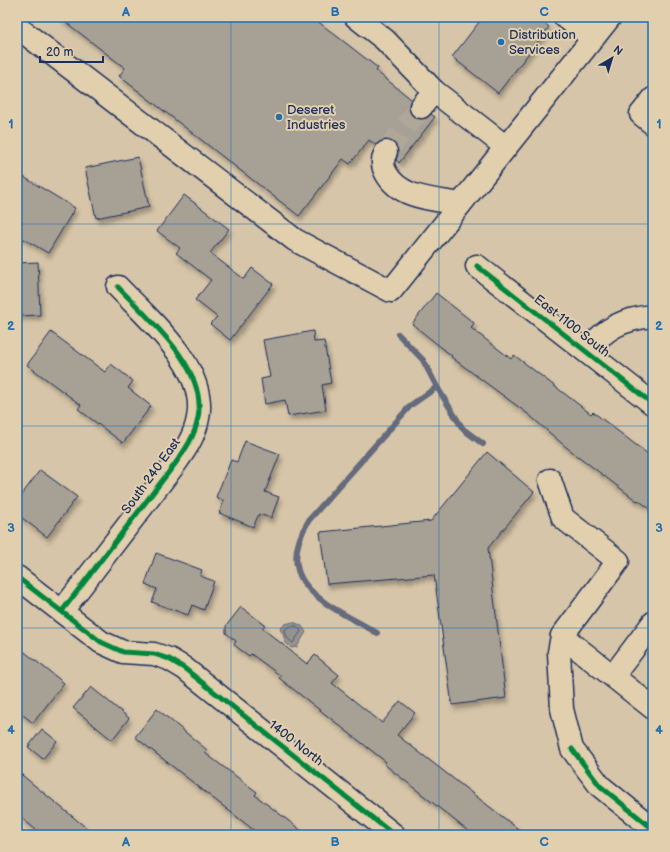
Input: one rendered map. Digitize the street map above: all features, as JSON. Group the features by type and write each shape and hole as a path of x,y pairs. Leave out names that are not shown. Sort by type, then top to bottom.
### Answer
{"street":[{"path":"356,17 385,40 428,99 506,147"},
{"path":"565,17 593,38"},
{"path":"17,27 295,240 391,291 610,17"},
{"path":"653,99 641,114 653,124"},
{"path":"386,152 383,158 383,168 389,178 404,191 418,196 460,204"},
{"name":"East 1100 South","path":"477,266 653,404"},
{"name":"South 240 East","path":"62,611 175,464 189,443 199,417 195,384 189,369 166,338 118,287"},
{"path":"586,351 602,333 628,321 653,316"},
{"path":"550,480 563,518 618,561 562,636 559,652 562,709 572,749 600,786 652,826"},
{"name":"1400 North","path":"17,577 112,647 132,654 154,654 168,659 184,668 394,835"},
{"path":"613,676 653,623"},
{"path":"562,636 653,708"}],"water":[{"path":"293,622 301,625 306,632 297,647 291,648 285,642 280,629 285,624"}],"building":[{"name":"Deseret Industries","path":"59,17 312,17 378,68 376,71 411,99 409,111 413,116 419,119 426,118 431,114 435,117 399,163 396,160 398,152 397,145 392,141 385,140 376,145 369,140 350,164 343,159 299,216 119,76 125,68"},
{"name":"Distribution Services","path":"483,17 537,17 549,27 498,93 452,57"},
{"path":"138,157 149,207 96,218 85,168"},
{"path":"17,173 75,208 48,253 17,235"},
{"path":"184,195 229,229 210,253 244,279 252,268 273,284 230,340 210,324 217,317 195,300 211,280 176,253 180,248 157,231"},
{"path":"38,262 40,315 17,316 17,263"},
{"path":"436,293 474,323 471,328 511,359 514,355 591,414 593,412 653,458 653,511 638,500 637,501 566,447 528,414 451,357 452,356 412,324"},
{"path":"313,331 314,342 324,341 331,383 322,385 326,410 288,416 285,400 265,404 261,379 270,377 263,340"},
{"path":"51,332 105,372 111,364 133,381 128,388 151,406 123,443 78,409 81,405 27,365"},
{"path":"245,441 280,454 265,492 279,497 271,518 259,514 253,527 219,513 224,501 216,497 231,460 237,462"},
{"path":"487,452 534,492 488,548 506,698 452,705 434,575 327,584 320,532 431,521"},
{"path":"40,470 77,497 47,537 17,514 17,501"},
{"path":"156,553 202,570 200,576 214,581 204,610 192,605 188,615 152,602 157,589 145,584"},
{"path":"241,607 265,625 262,628 307,664 315,655 339,675 332,683 382,723 400,701 415,713 397,735 526,835 473,835 384,764 386,762 279,678 281,676 251,654 249,656 234,645 236,641 226,633 226,626"},
{"path":"17,646 64,683 33,723 17,710"},
{"path":"91,687 129,718 112,740 73,708"},
{"path":"157,709 207,750 205,753 257,792 255,795 307,835 260,835 135,737"},
{"path":"42,729 57,741 43,759 28,747"},
{"path":"17,771 95,835 42,835 17,814"}],"waterway":[{"path":"398,334 423,360 437,387 463,429 483,444"},
{"path":"377,633 341,613 324,602 310,590 301,577 296,561 299,542 309,520 411,405 437,387"}],"tunnel":[{"path":"386,152 421,107"}],"cycle path":[{"path":"477,266 653,404"},
{"path":"62,611 179,459 197,425 199,399 194,381 185,363 160,330 118,287"},
{"path":"17,577 101,642 123,652 154,654 169,659 184,668 394,835"},
{"path":"572,749 600,786 653,829"}],"place":[{"name":"Distribution Services","path":"501,42"},
{"name":"Deseret Industries","path":"279,117"}]}
